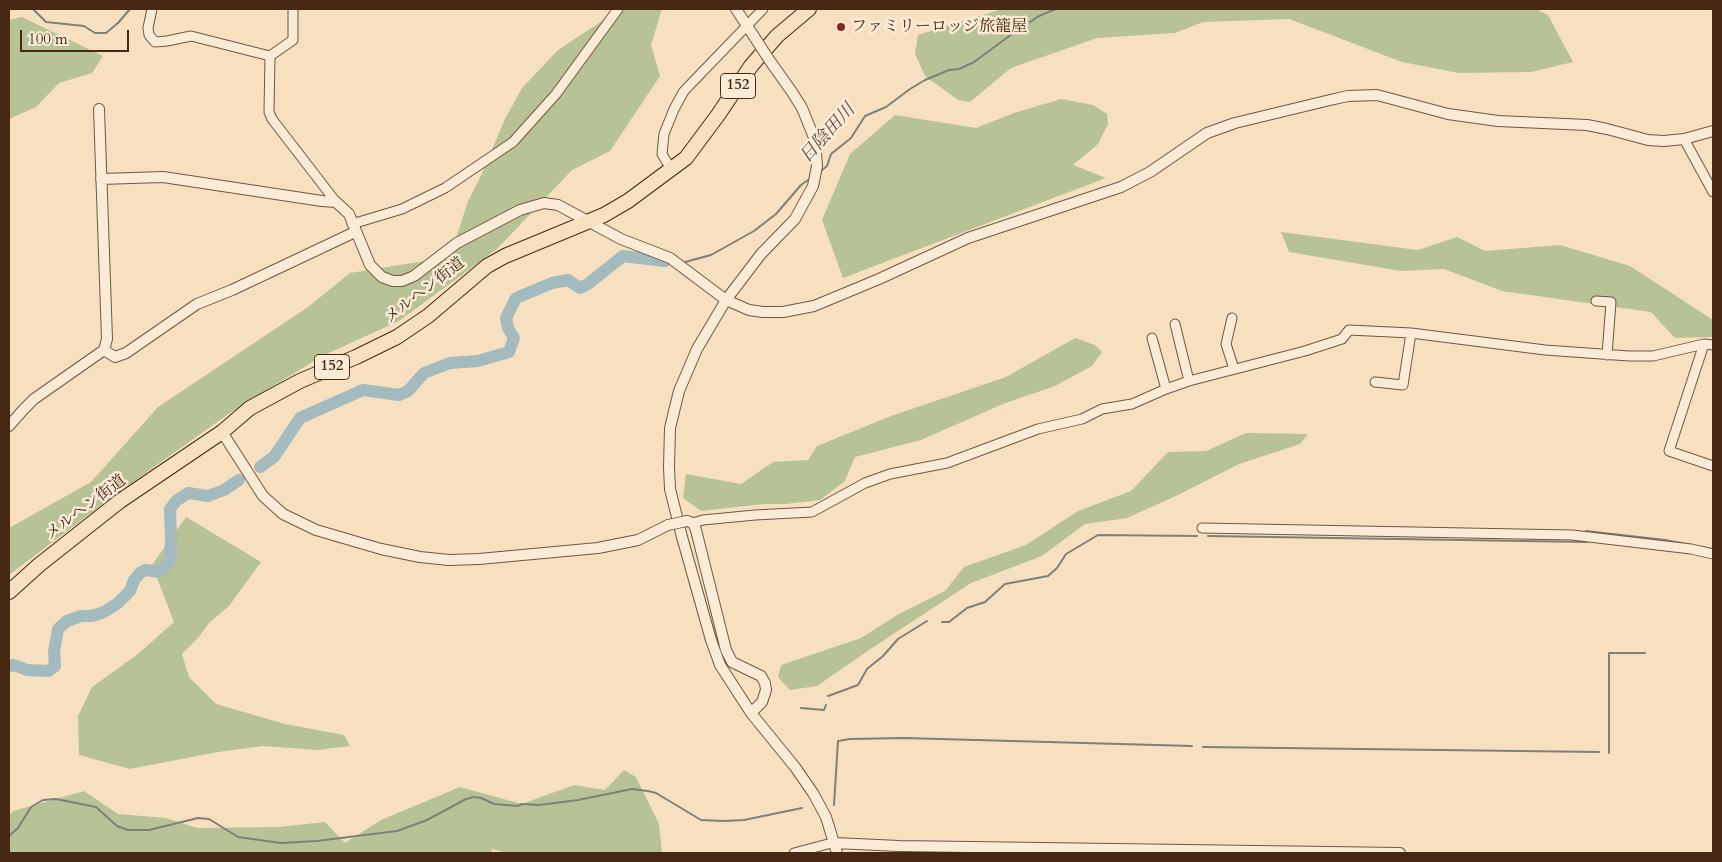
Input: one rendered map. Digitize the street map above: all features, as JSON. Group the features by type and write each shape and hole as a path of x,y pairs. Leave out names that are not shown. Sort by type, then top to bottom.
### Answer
{"highway":[{"name":"メルヘン街道","path":"9,592 39,565 120,501 222,432 250,408 275,393 397,337 428,316 487,266 505,256 604,215 628,201 686,158 751,66 777,36 810,9"}],"street":[{"path":"152,9 148,28 149,35 155,42 191,36 270,56 293,40 293,9"},
{"path":"104,350 115,357 126,352 197,304 232,290 354,228 402,209 445,188 513,142 556,94 618,9"},
{"path":"736,9 802,108 815,140 817,166 813,186 803,208 795,219 761,254 726,300 697,349 679,391 670,428 670,490 711,640 720,665 751,713 795,766 813,793 826,817 832,848"},
{"path":"671,169 662,154 664,134 684,91 763,9"},
{"path":"270,56 269,112 272,119 336,202 349,214 370,265 382,277 393,281 402,281 414,276 458,243 520,210 544,203 558,205 621,239 670,258 726,300 748,310 763,312 782,312 814,306 879,279 968,238 1121,186 1150,172 1207,133 1235,123 1348,96 1377,95 1448,114 1498,121 1587,125 1648,140 1684,139 1713,131"},
{"path":"9,426 34,399 104,350 107,339 99,109"},
{"path":"1684,139 1713,192"},
{"path":"101,179 163,177 336,202"},
{"path":"1596,301 1611,302 1607,355"},
{"path":"1232,318 1226,344 1234,369"},
{"path":"1175,324 1189,382"},
{"path":"222,432 263,496 283,514 316,530 381,549 420,557 449,560 480,559 598,548 638,540 668,525 703,520 812,512 865,483 890,474 947,462 1038,429 1082,419 1102,409 1132,404 1166,389 1305,351 1342,339 1349,330 1411,333 1545,350 1607,355 1654,356 1709,344"},
{"path":"1375,382 1403,385 1411,333"},
{"path":"1152,338 1166,389"},
{"path":"1709,344 1669,451 1713,466"},
{"path":"690,522 726,650 732,662 761,676 765,683 766,690 762,702 751,713"},
{"path":"1202,528 1572,535 1691,548 1713,554"},
{"path":"794,853 832,848 899,846 1400,853"}],"green space":[{"path":"620,9 662,9 651,45 660,76 610,151 572,170 497,249 399,321 322,356 227,415 112,497 9,575 9,528 91,482 158,407 308,307 350,273 450,257 468,201 505,119 522,88 558,50"},
{"path":"1002,9 1536,9 1548,15 1573,62 1531,72 1459,73 1402,62 1289,19 1203,22 1175,33 1097,38 1011,68 970,102 958,100 925,76 915,54 918,35"},
{"path":"22,17 103,56 92,73 59,83 36,107 9,119 9,20"},
{"path":"1061,99 1093,105 1107,114 1108,124 1098,144 1073,165 1106,178 843,278 822,220 850,154 895,115 976,128 1014,113"},
{"path":"1281,232 1418,250 1457,237 1485,251 1560,245 1630,266 1713,320 1713,337 1675,338 1651,312 1502,291 1444,269 1401,271 1289,252"},
{"path":"1075,338 1095,345 1102,352 1092,366 1055,386 1003,404 921,440 855,457 845,481 820,500 701,511 683,498 686,474 741,484 773,462 808,460 817,446 891,416 1006,377"},
{"path":"1246,433 1308,434 1300,444 1239,464 1127,518 1085,524 1042,556 971,583 817,686 790,690 778,677 781,665 861,638 897,615 945,591 964,567 1026,545 1078,511 1131,491 1168,452 1206,451"},
{"path":"186,517 261,562 229,606 209,623 198,638 182,654 189,677 216,704 285,724 344,735 350,746 317,750 263,746 218,752 130,769 79,755 78,716 92,687 138,654 174,622 152,565"},
{"path":"624,770 636,777 659,824 662,853 508,853 491,849 492,853 9,853 9,815 13,811 84,791 118,814 166,818 197,828 278,827 325,822 345,843 381,820 460,787 522,804 574,785 605,790"}],"waterway":[{"path":"33,9 46,22 84,26 95,33 106,33 130,9"},
{"name":"日陰田川","path":"821,171 827,166 831,154 851,138 865,116 886,107 925,80 974,62 1039,16 1056,9"},
{"name":"日陰田川","path":"685,262 711,255 754,231 776,214 801,185 811,178"},
{"name":"日陰田川","path":"260,467 274,457 300,418 363,390 399,395 408,391 424,373 450,363 478,361 509,352 514,338 508,328 506,318 516,298 552,283 568,280 580,288 588,284 623,256 665,261"},
{"name":"日陰田川","path":"9,666 14,665 27,670 48,671 55,666 54,652 58,629 67,621 81,616 92,616 104,612 118,603 130,591 134,580 141,572 146,570 159,572 167,565 170,560 170,509 176,501 188,493 208,496 224,490 239,480"},
{"path":"1586,531 1665,540 1713,549"},
{"path":"942,622 949,622 967,608 985,602 1005,584 1048,576 1057,568 1066,554 1098,535 1197,536"},
{"path":"1208,536 1587,542"},
{"path":"828,696 858,685 867,669 883,656 898,639 927,621"},
{"path":"1609,753 1609,653 1645,653"},
{"path":"801,708 824,710 826,705"},
{"path":"834,805 838,741 850,739 904,738 1192,746"},
{"path":"1203,747 1599,752"},
{"path":"9,836 18,828 31,807 43,800 56,799 96,807 117,826 128,830 149,830 198,818 209,819 238,837 281,843 317,841 397,831 427,820 466,799 474,797 494,804 539,805 578,800 632,789 656,793 701,820 724,821 744,820 802,808"}],"place":[{"name":"ファミリーロッジ旅籠屋","path":"841,27"}]}
